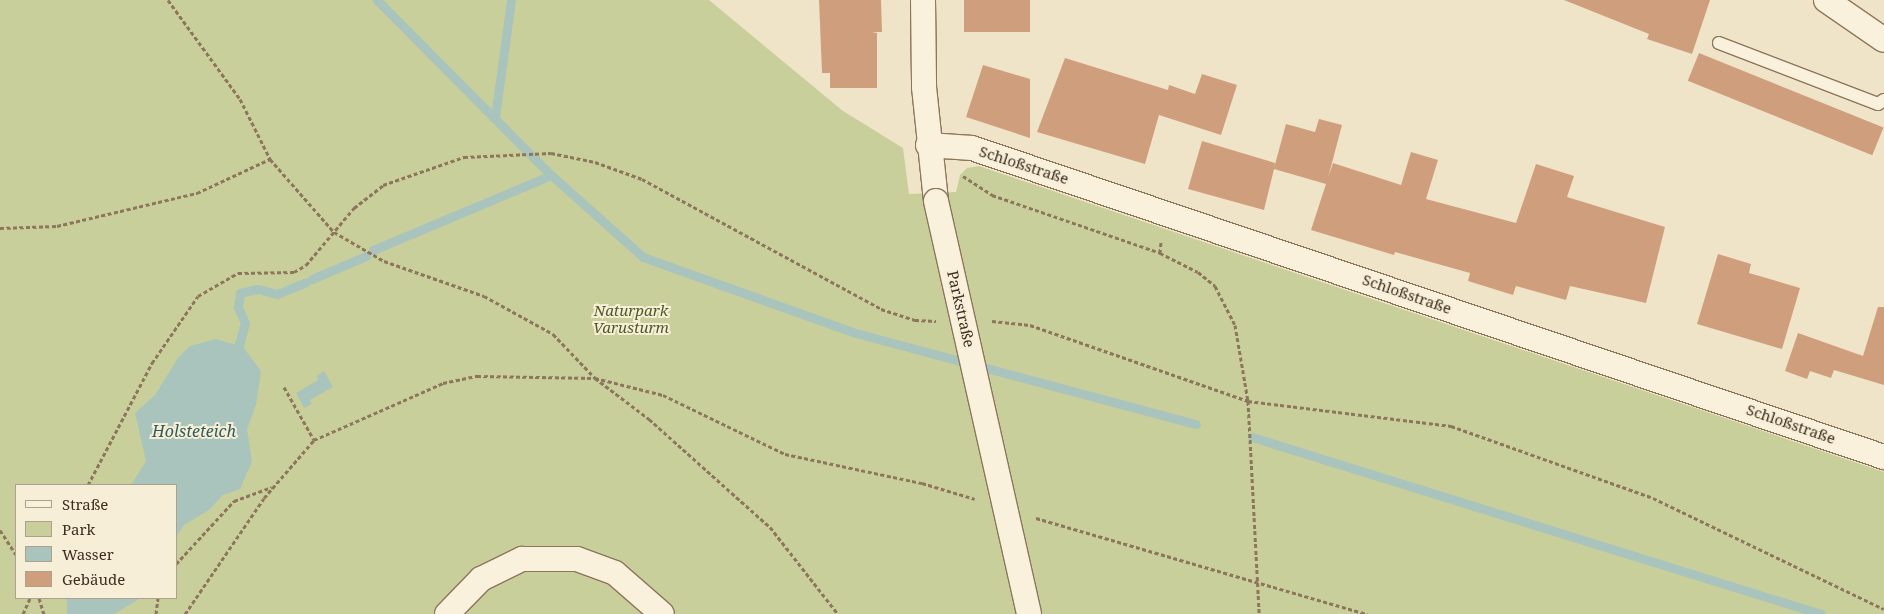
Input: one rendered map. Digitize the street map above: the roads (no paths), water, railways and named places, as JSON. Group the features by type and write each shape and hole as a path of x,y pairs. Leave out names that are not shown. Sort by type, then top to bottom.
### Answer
{"street":[{"name":"Parkstraße","path":"923,0 928,145 936,201 1029,614"},
{"path":"1826,0 1884,40"},
{"name":"Schloßstraße","path":"928,145 972,148 1884,456"},
{"path":"447,614 481,579 522,559 577,559 615,573 662,614"}],"lane":[{"path":"1719,43 1878,104 1884,100"}],"water":[{"name":"Holsteteich","path":"216,339 243,347 261,371 256,405 247,429 252,462 240,489 223,495 209,510 184,525 178,534 178,484 132,484 146,461 135,413 155,395 178,358 190,346"},
{"path":"324,371 333,387 310,400 312,404 304,408 296,393 318,380 317,376"},
{"path":"67,599 139,599 114,614 67,614"}],"waterway":[{"path":"377,0 551,175 643,257 852,332 1196,424"},
{"path":"495,117 511,0"},
{"path":"373,250 551,175"},
{"path":"312,279 366,256"},
{"path":"239,345 245,323 238,307 240,293 258,289 277,294 306,282"},
{"path":"1252,437 1821,614"}],"park label":[{"name":"Naturpark Varusturm","path":"631,318"}]}
